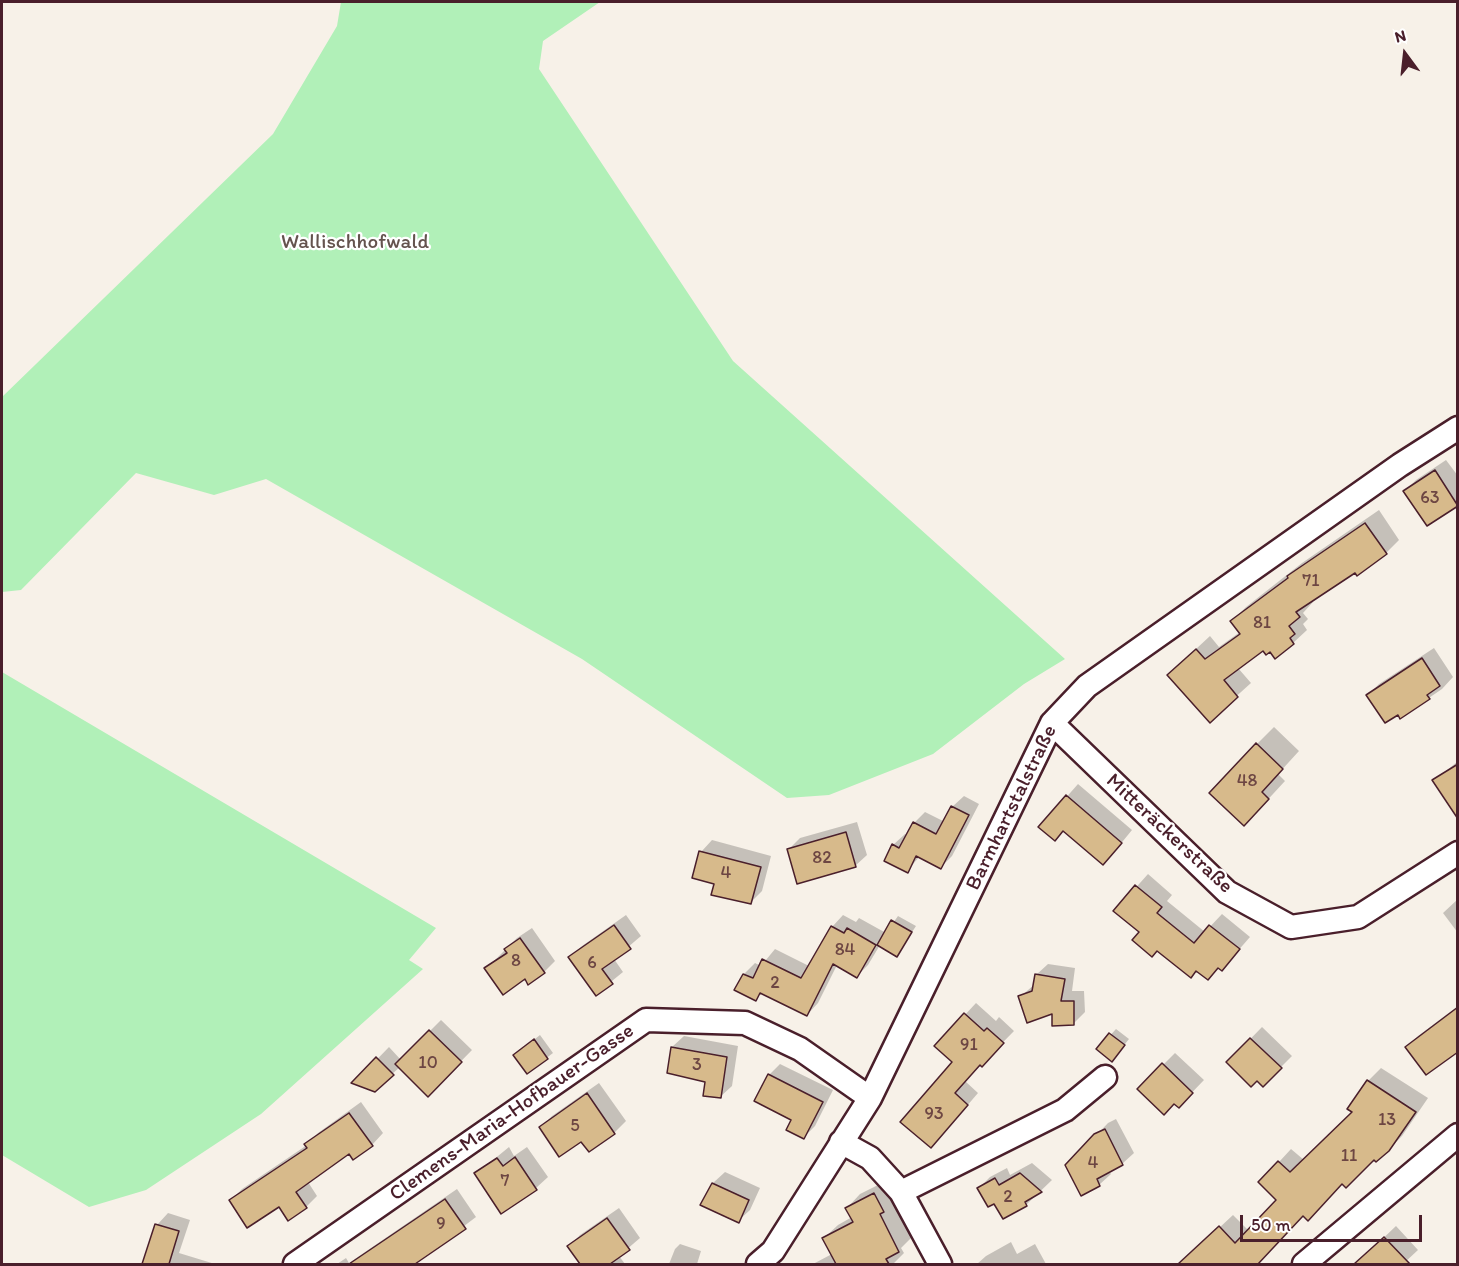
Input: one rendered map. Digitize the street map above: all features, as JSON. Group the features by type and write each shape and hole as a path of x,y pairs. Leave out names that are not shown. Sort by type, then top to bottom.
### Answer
{"street":[{"name":"Barmhartstalstraße","path":"758,1264 773,1251 870,1098 1052,723 1087,686 1390,472 1458,428"},
{"name":"Mitteräckerstraße","path":"1052,723 1227,892 1291,927 1358,917 1458,853"},
{"name":"Clemens-Maria-Hofbauer-Gasse","path":"295,1264 646,1020 745,1023 800,1049 870,1098"},
{"path":"902,1192 1065,1110 1105,1077"},
{"path":"1304,1264 1458,1135"},
{"path":"841,1142 870,1158 902,1192 939,1264"}],"green space":[{"name":"Wallischhofwald","path":"341,2 600,2 543,41 539,69 733,361 1065,659 1024,684 933,754 829,795 787,798 582,659 266,479 214,495 136,473 21,590 2,592 2,397 273,134 337,26"},
{"path":"2,672 436,928 409,960 423,969 261,1114 146,1190 89,1207 2,1155"}],"building":[{"path":"1435,470 1458,506 1427,526 1403,491"},
{"path":"1365,523 1387,554 1357,576 1355,573 1296,612 1300,617 1289,626 1295,634 1290,638 1294,644 1275,659 1270,652 1266,655 1263,651 1224,680 1238,697 1210,723 1167,675 1196,649 1205,659 1240,634 1230,621 1288,578 1287,576"},
{"path":"1422,658 1440,686 1427,695 1430,699 1400,719 1398,715 1385,723 1366,695"},
{"path":"1256,743 1283,769 1262,792 1269,799 1244,826 1209,793"},
{"path":"1458,764 1458,819 1432,780"},
{"path":"1066,795 1122,843 1103,865 1063,831 1055,841 1038,827"},
{"path":"951,806 969,815 941,869 916,856 908,873 884,861 892,844 899,848 913,822 936,834"},
{"path":"846,832 856,867 797,884 787,849"},
{"path":"699,851 761,867 751,904 711,895 714,884 692,878"},
{"path":"1135,885 1162,907 1157,913 1194,943 1209,925 1240,949 1222,971 1218,968 1208,980 1196,971 1191,978 1157,951 1152,957 1132,940 1139,932 1113,911"},
{"path":"891,920 912,932 897,957 877,945"},
{"path":"614,925 631,949 602,969 613,984 596,996 568,957"},
{"path":"831,926 844,933 847,928 876,945 857,978 833,964 807,1016 760,993 756,1001 734,990 743,974 753,978 762,959 801,978"},
{"path":"520,938 545,973 528,985 525,979 503,995 484,968 507,953 504,949"},
{"path":"1035,974 1065,979 1061,1001 1074,1001 1074,1025 1052,1026 1052,1014 1027,1023 1018,996 1032,991"},
{"path":"1458,1007 1458,1052 1426,1075 1405,1047"},
{"path":"964,1013 984,1031 987,1028 1004,1043 955,1093 968,1105 931,1148 900,1122 952,1062 934,1046"},
{"path":"429,1030 462,1062 428,1097 395,1064"},
{"path":"1109,1033 1125,1045 1112,1062 1096,1049"},
{"path":"1250,1038 1282,1068 1263,1087 1257,1081 1251,1087 1226,1062"},
{"path":"534,1039 548,1059 527,1074 513,1055"},
{"path":"671,1047 727,1057 721,1098 703,1096 705,1082 667,1073"},
{"path":"376,1057 394,1075 375,1092 351,1083"},
{"path":"1162,1063 1193,1093 1179,1108 1174,1104 1164,1115 1137,1089"},
{"path":"768,1074 823,1102 804,1139 786,1130 791,1120 754,1101"},
{"path":"1367,1080 1416,1112 1389,1151 1376,1162 1374,1160 1346,1188 1342,1184 1308,1221 1303,1216 1258,1264 1178,1264 1219,1226 1235,1243 1276,1200 1258,1182 1278,1161 1290,1172 1352,1112 1347,1109"},
{"path":"587,1093 615,1134 589,1152 581,1142 559,1157 539,1127"},
{"path":"349,1113 373,1146 353,1160 349,1154 296,1192 307,1208 288,1221 279,1207 247,1228 229,1200 307,1148 304,1144"},
{"path":"1105,1129 1123,1165 1097,1179 1100,1186 1081,1196 1065,1165 1094,1134"},
{"path":"515,1157 537,1190 501,1214 474,1173 497,1158 503,1166"},
{"path":"1020,1173 1042,1192 1025,1202 1027,1206 1003,1219 994,1204 988,1207 977,1188 995,1178 999,1185"},
{"path":"712,1183 749,1200 739,1223 700,1205"},
{"path":"874,1193 884,1212 880,1214 899,1252 886,1259 889,1264 836,1264 822,1238 853,1222 845,1208"},
{"path":"445,1199 466,1229 415,1264 349,1264"},
{"path":"607,1218 630,1250 610,1264 580,1264 567,1246"},
{"path":"155,1224 179,1231 169,1264 142,1264"},
{"path":"1384,1237 1410,1264 1354,1264"}]}
